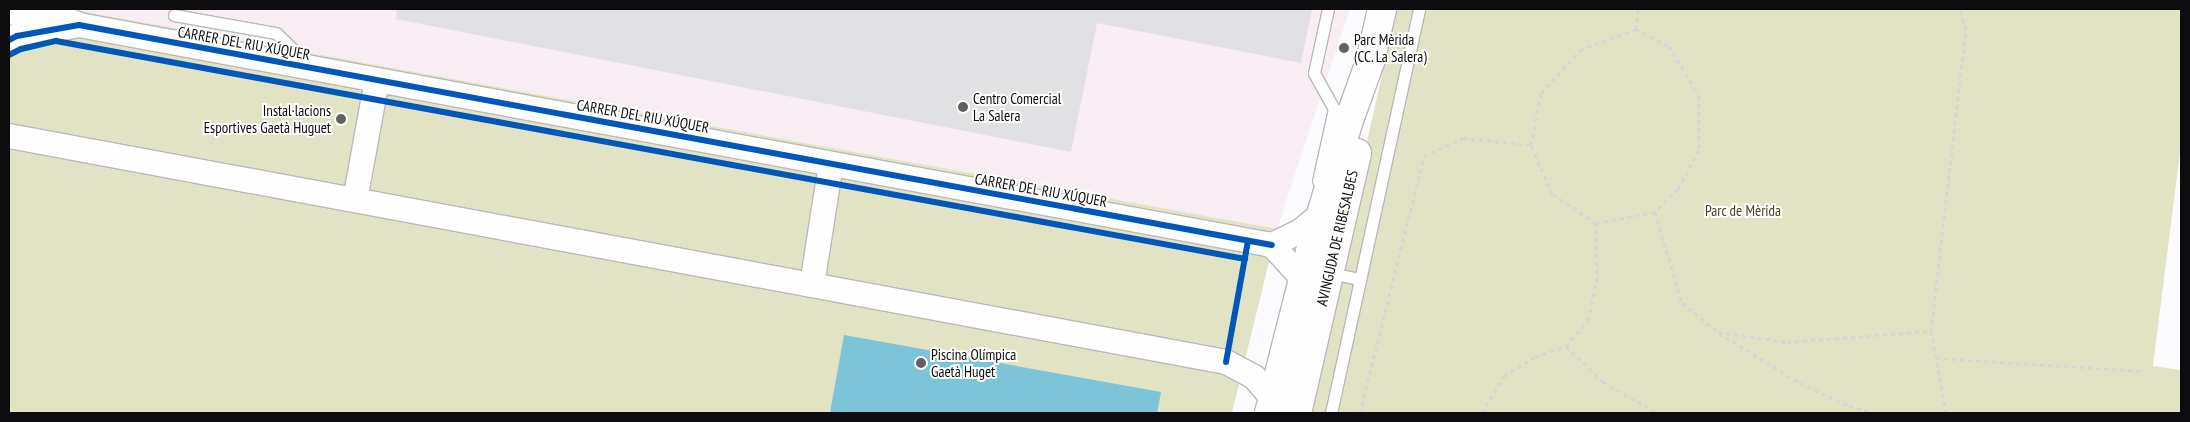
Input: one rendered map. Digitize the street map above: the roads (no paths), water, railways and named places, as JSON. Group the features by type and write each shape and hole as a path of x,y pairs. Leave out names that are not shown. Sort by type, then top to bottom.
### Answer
{"street":[{"name":"AVINGUDA DE RIBESALBES","path":"1297,413 1294,360 1314,279 1311,232 1370,62 1382,9"},
{"name":"CARRER DEL RIU XÚQUER","path":"9,11 15,13 49,12 79,25 1272,245"},
{"name":"CARRER DEL RIU XÚQUER","path":"9,40 17,36 79,25"},
{"name":"AVINGUDA DE RIBESALBES","path":"1270,406 1316,276 1362,131 1370,62"},
{"path":"355,200 377,80"},
{"path":"9,136 1226,362 1254,377 1270,406"},
{"path":"812,285 831,164"},
{"name":"AVINGUDA DE RIBESALBES","path":"1297,413 1316,276 1311,232"},
{"path":"1272,245 1311,232"},
{"path":"1272,245 1316,276"}],"lane":[{"path":"1311,232 1312,205 1334,109 1314,73 1328,9"},
{"path":"1332,413 1419,9"},
{"path":"174,14 276,33 313,68"},
{"path":"1330,127 1336,164"},
{"path":"1316,276 1360,279"}],"water":[{"name":"Piscina Olímpica Gaetà Huget","path":"844,335 1161,392 1157,413 830,413"}],"place":[{"name":"Parc Mèrida (CC. La Salera)","path":"1344,48"},
{"name":"Centro Comercial La Salera","path":"963,107"},
{"name":"Instal·lacions Esportives Gaetà Huguet","path":"341,119"},
{"name":"Piscina Olímpica Gaetà Huget","path":"921,363"}],"park label":[{"name":"Parc de Mèrida","path":"1743,211"}]}
